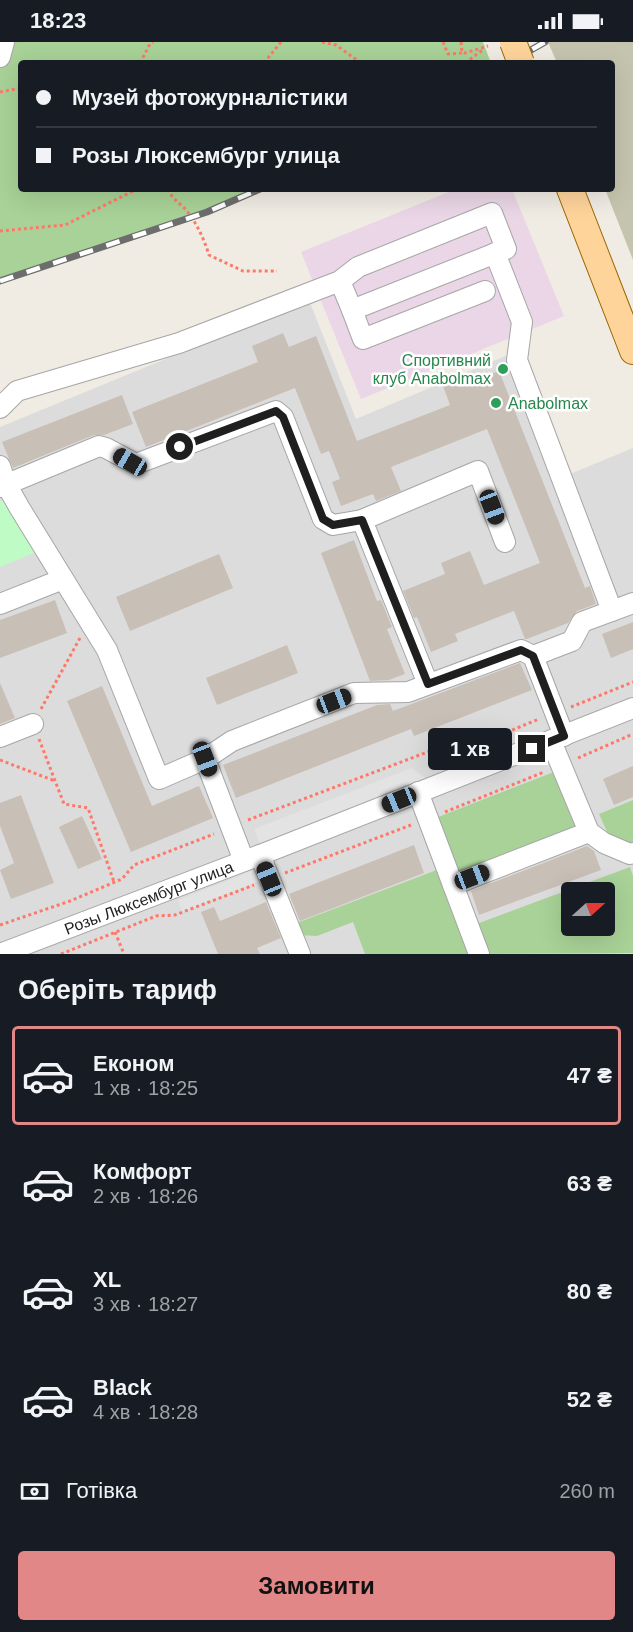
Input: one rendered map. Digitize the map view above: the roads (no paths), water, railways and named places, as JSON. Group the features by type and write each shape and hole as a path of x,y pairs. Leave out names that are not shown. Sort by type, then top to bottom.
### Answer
{"main road":[{"path":"500,44 518,60"},
{"path":"571,192 633,351"}],"street":[{"path":"0,57 4,42"},
{"path":"0,408 16,391 179,343 340,281 358,267 492,213 506,249 352,310"},
{"path":"495,253 522,322 517,360 612,611"},
{"path":"340,281 363,339 485,291"},
{"path":"505,542 478,471 362,520 333,525 323,519 283,417 276,411 136,464 106,448 99,447 2,479 107,650 159,779 205,759 232,741 354,693 408,692 521,650 533,656 555,713 560,765 589,832 604,843 630,854 633,853"},
{"path":"362,520 428,684"},
{"path":"0,604 63,579"},
{"path":"533,656 572,641 582,622 633,603"},
{"name":"Розы Люксембург улица","path":"0,954 469,774 633,708"},
{"path":"0,737 33,724"},
{"path":"205,759 231,827 269,879 300,954"},
{"path":"418,792 479,954"},
{"path":"453,885 589,832"}],"railway":[{"path":"513,60 545,42"},
{"path":"0,281 207,212 253,192"}],"place":[{"name":"Спортивний клуб Anabolmax","path":"503,369"},
{"name":"Anabolmax","path":"496,403"}]}
